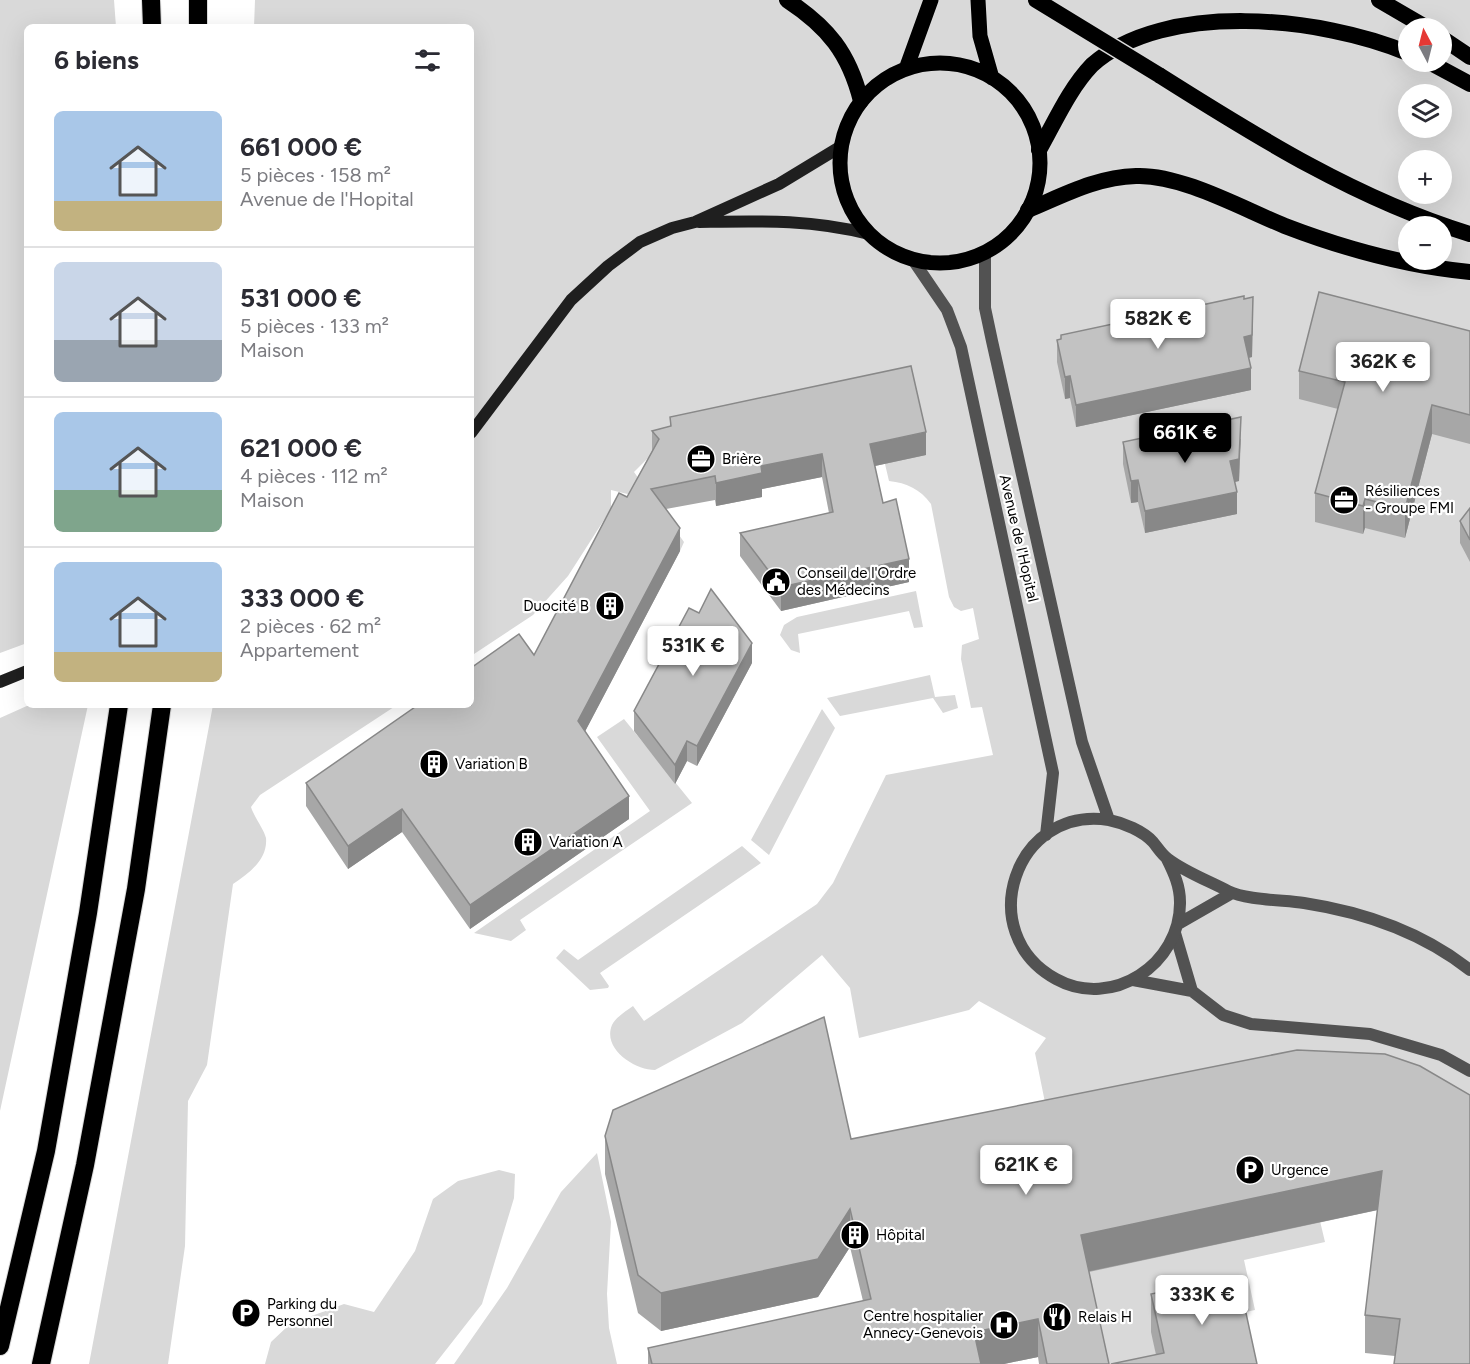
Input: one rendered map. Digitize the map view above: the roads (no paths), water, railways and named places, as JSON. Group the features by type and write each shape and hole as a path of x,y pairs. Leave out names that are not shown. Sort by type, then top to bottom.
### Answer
{"highway":[{"path":"151,0 152,24"},
{"path":"198,0 198,24"},
{"path":"787,0 826,31 844,54 855,78 861,101"},
{"path":"1036,0 1241,127 1322,173 1416,214 1470,234"},
{"path":"1379,0 1410,18"},
{"path":"1039,150 1073,89 1092,65 1117,45 1171,24 1225,17 1280,19 1346,31 1398,49"},
{"path":"1452,45 1470,57"},
{"path":"1448,72 1470,84"},
{"path":"1028,210 1094,181 1153,176 1187,185 1345,247 1400,261 1470,272"},
{"path":"0,1346 46,1151 88,912 119,708"},
{"path":"41,1364 85,1165 117,993 162,708"}],"main road":[{"path":"906,69 931,0"},
{"path":"978,0 980,36 992,78"},
{"path":"923,64 958,65 992,78 1009,91 1024,108 1034,128 1039,150 1036,191 1028,210 1003,241 985,252 950,263 913,260 889,250 869,234 854,216 844,195 839,171 840,147 848,123 861,101 889,77 906,69 923,64"},
{"path":"474,429 571,300 591,279 640,242 672,228 695,222 779,184 840,147"},
{"path":"695,222 788,221 831,224 869,234"},
{"path":"0,682 24,672"}],"street":[{"name":"Avenue de l'Hopital","path":"985,252 985,308 992,341 1082,742 1109,820"},
{"name":"Avenue de l'Hopital","path":"913,260 947,310 961,347 1053,773 1046,835"},
{"path":"1192,991 1177,928 1180,901 1177,879 1167,859 1152,841 1132,828 1109,820 1076,822 1046,835 1022,860 1011,889 1011,920 1020,945 1040,969 1057,980 1075,987 1107,988 1133,980 1159,961 1177,928 1232,893"},
{"path":"1167,859 1232,893 1320,906 1362,916 1407,933 1453,957 1470,970"},
{"path":"1133,980 1192,991 1223,1015 1251,1024 1370,1034 1441,1055 1470,1071"}],"place":[{"name":"Brière","path":"701,459"},
{"name":"Résiliences - Groupe FMI","path":"1344,500"},
{"name":"Conseil de l'Ordre des Médecins","path":"776,582"},
{"name":"Duocité B","path":"610,606"},
{"name":"Variation B","path":"434,764"},
{"name":"Variation A","path":"528,842"},
{"name":"Urgence","path":"1250,1170"},
{"name":"Hôpital","path":"855,1235"},
{"name":"Parking du Personnel","path":"246,1313"},
{"name":"Relais H","path":"1057,1317"},
{"name":"Centre hospitalier Annecy-Genevois","path":"1004,1325"}]}
